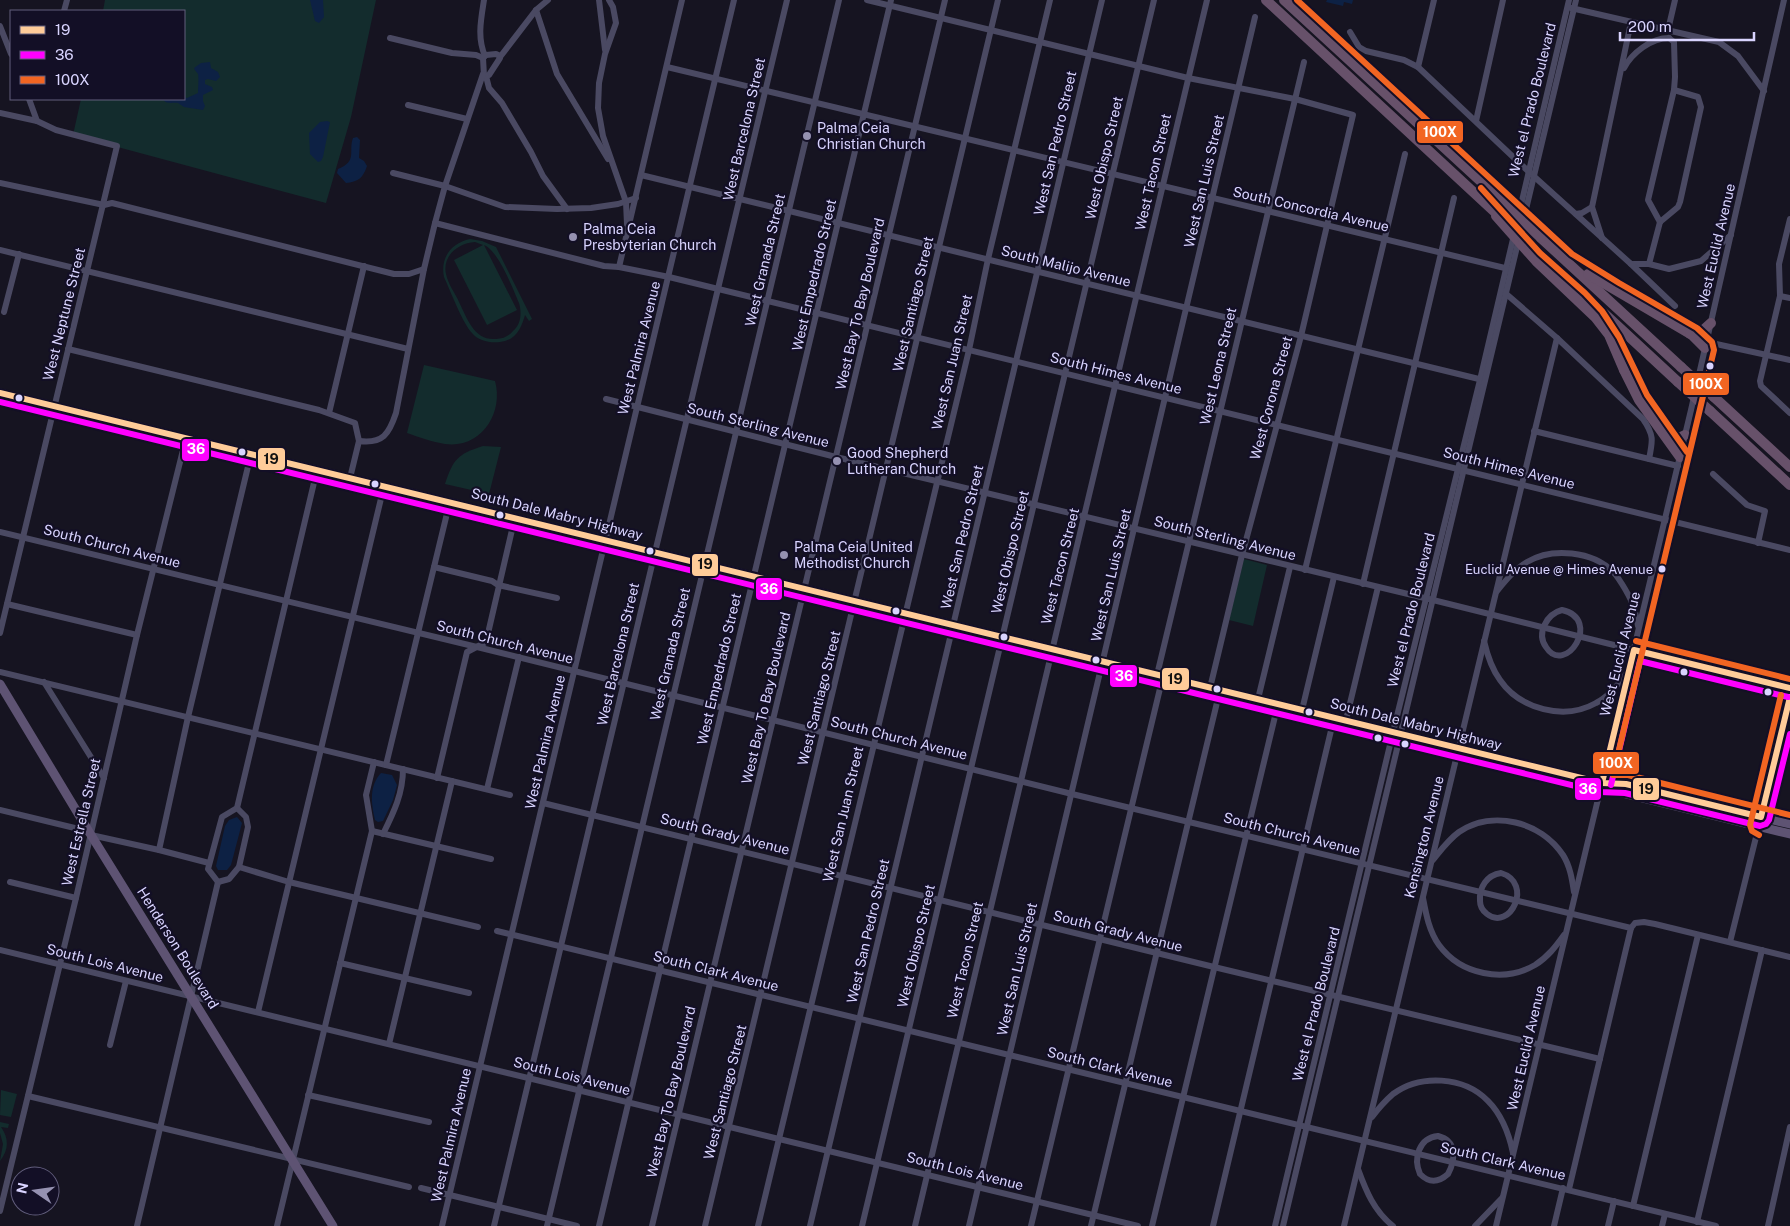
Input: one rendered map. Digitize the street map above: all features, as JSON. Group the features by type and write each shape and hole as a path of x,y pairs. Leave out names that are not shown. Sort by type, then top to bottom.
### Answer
{"highway":[{"path":"1266,0 1790,485"},
{"path":"1284,0 1790,467"},
{"path":"1495,214 1536,261 1595,316 1608,336 1639,400 1666,436 1679,461"},
{"path":"1566,261 1706,345"},
{"path":"1690,334 1702,332 1711,323"},
{"path":"1666,436 1675,439 1682,438 1685,435"}],"main road":[{"name":"South Dale Mabry Highway","path":"0,393 450,501 655,553 1602,783 1622,793 1760,822 1790,824"},
{"name":"Henderson Boulevard","path":"0,684 91,835 333,1226"},
{"name":"South Dale Mabry Highway","path":"1760,822 1790,834"}],"street":[{"path":"484,0 479,29 485,75 489,88 506,110 543,176 566,209"},
{"path":"359,441 379,440 386,435 396,413 424,269 435,223 467,119 485,75 488,75 536,10 548,0"},
{"path":"599,0 605,54"},
{"path":"601,140 598,83 605,54 616,23 613,7 609,0"},
{"path":"618,267 682,0"},
{"name":"West Palmira Avenue","path":"442,1226 734,0"},
{"name":"West Barcelona Street","path":"494,1226 719,289 786,0"},
{"name":"West Granada Street","path":"548,1222 839,0"},
{"path":"867,0 891,3 940,18 1188,78 1295,99"},
{"name":"West Bay To Bay Boulevard","path":"652,1226 945,0"},
{"name":"West Santiago Street","path":"706,1226 998,0"},
{"name":"West San Juan Street","path":"758,1226 1050,0"},
{"name":"West San Pedro Street","path":"810,1226 986,494 1102,0"},
{"name":"West Obispo Street","path":"862,1226 1154,0"},
{"name":"West Tacon Street","path":"915,1226 1207,0"},
{"path":"1418,67 1434,0"},
{"path":"1476,121 1503,0"},
{"name":"West el Prado Boulevard","path":"1569,0 1571,8"},
{"name":"West el Prado Boulevard","path":"1276,1226 1287,1192 1418,650 1503,292 1528,171 1571,8 1576,0"},
{"path":"1669,38 1675,0"},
{"name":"West Euclid Avenue","path":"1496,1226 1679,461 1784,0"},
{"name":"West Empedrado Street","path":"599,1226 891,3"},
{"path":"1571,8 1719,42 1738,56 1764,91"},
{"path":"536,10 557,74 601,140 616,172 626,202 627,230"},
{"name":"West San Luis Street","path":"969,1226 1104,662 1255,17"},
{"path":"1602,239 1592,206 1631,22"},
{"path":"0,26 10,52"},
{"path":"1350,32 1359,47 1366,51 1404,60 1418,67 1675,306"},
{"path":"390,38 452,53 484,57 496,54 500,57"},
{"path":"1621,73 1628,61 1643,47 1654,41 1669,38 1674,42 1674,90 1648,200 1660,222"},
{"path":"0,45 8,47"},
{"name":"West Leona Street","path":"1031,1226 1131,808 1189,542 1304,62"},
{"name":"South Concordia Avenue","path":"667,67 1508,269"},
{"path":"1650,264 1660,222 1678,208 1680,202 1701,107 1698,97 1674,90"},
{"name":"West el Prado Boulevard","path":"1508,269 1534,176 1550,91"},
{"name":"West Corona Street","path":"1210,688 1242,554 1301,336 1352,115 1295,99"},
{"path":"29,100 37,121"},
{"path":"408,105 467,119"},
{"path":"0,113 37,121"},
{"name":"West Neptune Street","path":"0,634 117,146 56,130 37,121"},
{"path":"1306,570 1404,154"},
{"path":"393,173 445,186 504,207 591,208 626,202 636,198"},
{"name":"South Malijo Avenue","path":"641,175 1482,380"},
{"path":"0,183 104,205 112,203 394,274 409,274 424,269"},
{"path":"1363,584 1454,198"},
{"path":"1576,214 1582,213 1592,206"},
{"path":"1790,220 1779,264 1780,296 1760,376 1761,386 1790,413"},
{"name":"South Himes Avenue","path":"435,223 604,266 669,277 719,289 1790,550"},
{"path":"1630,264 1650,264 1669,269 1701,261 1731,235"},
{"path":"0,250 408,349"},
{"path":"4,312 18,254"},
{"path":"330,413 364,266"},
{"path":"1503,292 1557,338 1643,419 1653,440 1649,459"},
{"path":"1780,296 1790,298"},
{"name":"Kensington Avenue","path":"1344,1226 1422,894 1557,338"},
{"path":"1706,345 1790,360"},
{"path":"68,349 330,413 355,423 359,441 350,478"},
{"name":"South Sterling Avenue","path":"606,399 687,421 936,482 1430,599 1634,650"},
{"path":"1534,430 1649,459 1679,461"},
{"name":"West Estrella Street","path":"0,1211 91,835 137,635 186,438"},
{"path":"159,850 188,717 251,454"},
{"path":"218,882 208,870 209,863 222,817 237,808 317,470"},
{"path":"1713,474 1747,505 1765,511 1758,542"},
{"path":"258,1012 384,486"},
{"path":"386,765 450,501"},
{"path":"437,778 467,652 486,642 515,517"},
{"name":"South Church Avenue","path":"0,532 1366,865 1632,928 1635,923 1644,922 1790,957"},
{"path":"1496,592 1512,574 1528,562 1545,555 1565,554 1582,556 1599,562 1613,572 1633,602 1638,631"},
{"path":"434,566 492,581 498,585 557,598"},
{"path":"1258,699 1290,567"},
{"path":"1302,710 1334,577"},
{"path":"1346,720 1378,587"},
{"path":"7,604 137,635"},
{"path":"1562,610 1571,612 1580,624 1578,642 1571,652 1563,655 1554,654 1545,646 1543,638 1544,628 1550,616 1556,612 1562,610"},
{"path":"1484,640 1488,655 1499,680 1511,693 1524,702 1550,711 1579,709 1596,703 1609,694 1628,672"},
{"path":"487,789 519,657"},
{"path":"0,672 510,796"},
{"path":"44,682 104,778"},
{"path":"1091,1226 1220,690"},
{"path":"1152,1226 1278,704"},
{"path":"1213,1226 1334,718"},
{"path":"277,1226 372,831 366,795 374,762"},
{"path":"383,834 396,808 402,790 403,769"},
{"path":"390,1044 452,781"},
{"name":"South Grady Avenue","path":"543,803 1271,981 1600,1059"},
{"path":"218,882 229,879 239,867 248,827 246,817 237,808"},
{"path":"0,810 83,830 91,835 209,863"},
{"path":"1430,866 1445,844 1460,832 1478,823 1497,820 1517,822 1535,829 1551,841 1563,856 1571,874 1574,901"},
{"path":"1730,942 1760,822"},
{"path":"372,831 491,859"},
{"path":"239,867 289,882 478,927"},
{"path":"1501,873 1512,878 1517,894 1512,911 1502,918 1491,917 1482,909 1480,904 1481,892 1486,880 1491,876 1501,873"},
{"path":"10,882 76,898"},
{"path":"137,1226 218,882"},
{"path":"1422,894 1430,928 1439,945 1454,960 1470,969 1497,975 1513,974 1524,970 1544,959 1566,932"},
{"path":"1554,1226 1600,1059 1632,928"},
{"name":"South Clark Avenue","path":"497,931 1418,1155 1566,1188 1716,1226"},
{"path":"1633,1206 1698,935"},
{"name":"South Lois Avenue","path":"0,950 1138,1226"},
{"path":"1697,1222 1762,950"},
{"path":"340,963 469,994"},
{"path":"110,1045 126,981"},
{"path":"1369,1120 1392,1095 1414,1084 1433,1080 1461,1084 1488,1100 1504,1125 1513,1155"},
{"path":"308,1094 430,1122"},
{"path":"28,1096 409,1187"},
{"path":"1768,1226 1790,1127"},
{"path":"1432,1137 1444,1138 1452,1145 1454,1156 1448,1174 1443,1179 1430,1181 1420,1174 1417,1162 1418,1155 1422,1144 1432,1137"},
{"path":"1358,1168 1367,1193 1377,1211 1393,1226"},
{"path":"421,1188 499,1207 548,1222 577,1226"},
{"name":"West el Prado Boulevard","path":"1283,1226 1287,1192"},
{"path":"1475,1226 1503,1197"},
{"path":"1608,1226 1614,1201"},
{"path":"1662,1226 1665,1214"}],"green space":[{"path":"105,0 376,0 351,117 326,203 73,135 81,100 185,100 185,10 103,10"},
{"path":"470,239 482,241 496,247 532,319 529,321 525,315 518,331 509,339 501,342 492,342 475,336 468,329 457,306 444,277 443,270 448,252 463,241","holes":["475,242 483,245 454,260 487,325 517,310 484,245 495,254 500,262 519,303 521,314 516,328 508,336 496,339 488,339 472,327 450,285 445,267 449,256 457,248"]},
{"path":"424,365 495,381 497,393 493,416 479,435 469,441 458,444 445,444 407,433"},
{"path":"483,446 501,447 489,494 445,484 454,463 462,455"},
{"path":"1244,559 1267,565 1253,626 1229,620"},
{"path":"1,1090 17,1094 11,1117 0,1115"},
{"path":"0,1122 9,1124 8,1128 1,1127 7,1144 5,1153 0,1161 3,1144"}],"water":[{"path":"310,0 323,0 324,17 319,23 315,21"},
{"path":"1327,0 1353,0 1352,4 1344,2 1343,6 1326,2"},
{"path":"210,62 211,68 218,72 220,77 216,81 205,80 205,84 212,87 213,90 203,95 205,106 203,110 164,101 185,100 185,97 198,93 198,74 194,68 201,63"},
{"path":"320,122 330,122 323,157 318,162 310,154 309,133"},
{"path":"357,137 360,140 359,158 367,166 360,179 346,183 337,173 338,169 348,163 351,156 353,138"},
{"path":"381,773 392,775 397,785 393,800 383,821 378,822 375,820 372,795 374,783"},
{"path":"237,817 242,823 231,865 227,870 218,870 216,866 225,826 229,820"}],"transit line":[{"name":"100X","path":"1297,0 1572,254 1697,328 1712,342 1714,350 1613,775 1628,775 1790,815"},
{"name":"100X","path":"1481,188 1540,253 1585,293 1602,311 1619,337 1647,395 1687,452"},
{"name":"19","path":"0,393 1602,783 1626,784 1761,817 1790,697"},
{"name":"36","path":"0,402 1600,792 1625,793 1760,826 1766,824 1769,820 1790,734"},
{"name":"100X","path":"1636,641 1790,679"},
{"name":"19","path":"1602,783 1634,650 1790,688"},
{"name":"36","path":"1611,785 1640,661 1788,697"},
{"name":"100X","path":"1759,835 1752,831 1750,825 1781,695"}],"place":[{"name":"Palma Ceia Christian Church","path":"807,136"},
{"name":"Palma Ceia Presbyterian Church","path":"573,237"},
{"name":"Good Shepherd Lutheran Church","path":"837,461"},
{"name":"Palma Ceia United Methodist Church","path":"784,555"},
{"name":"Euclid Avenue @ Himes Avenue","path":"1662,569"}]}
